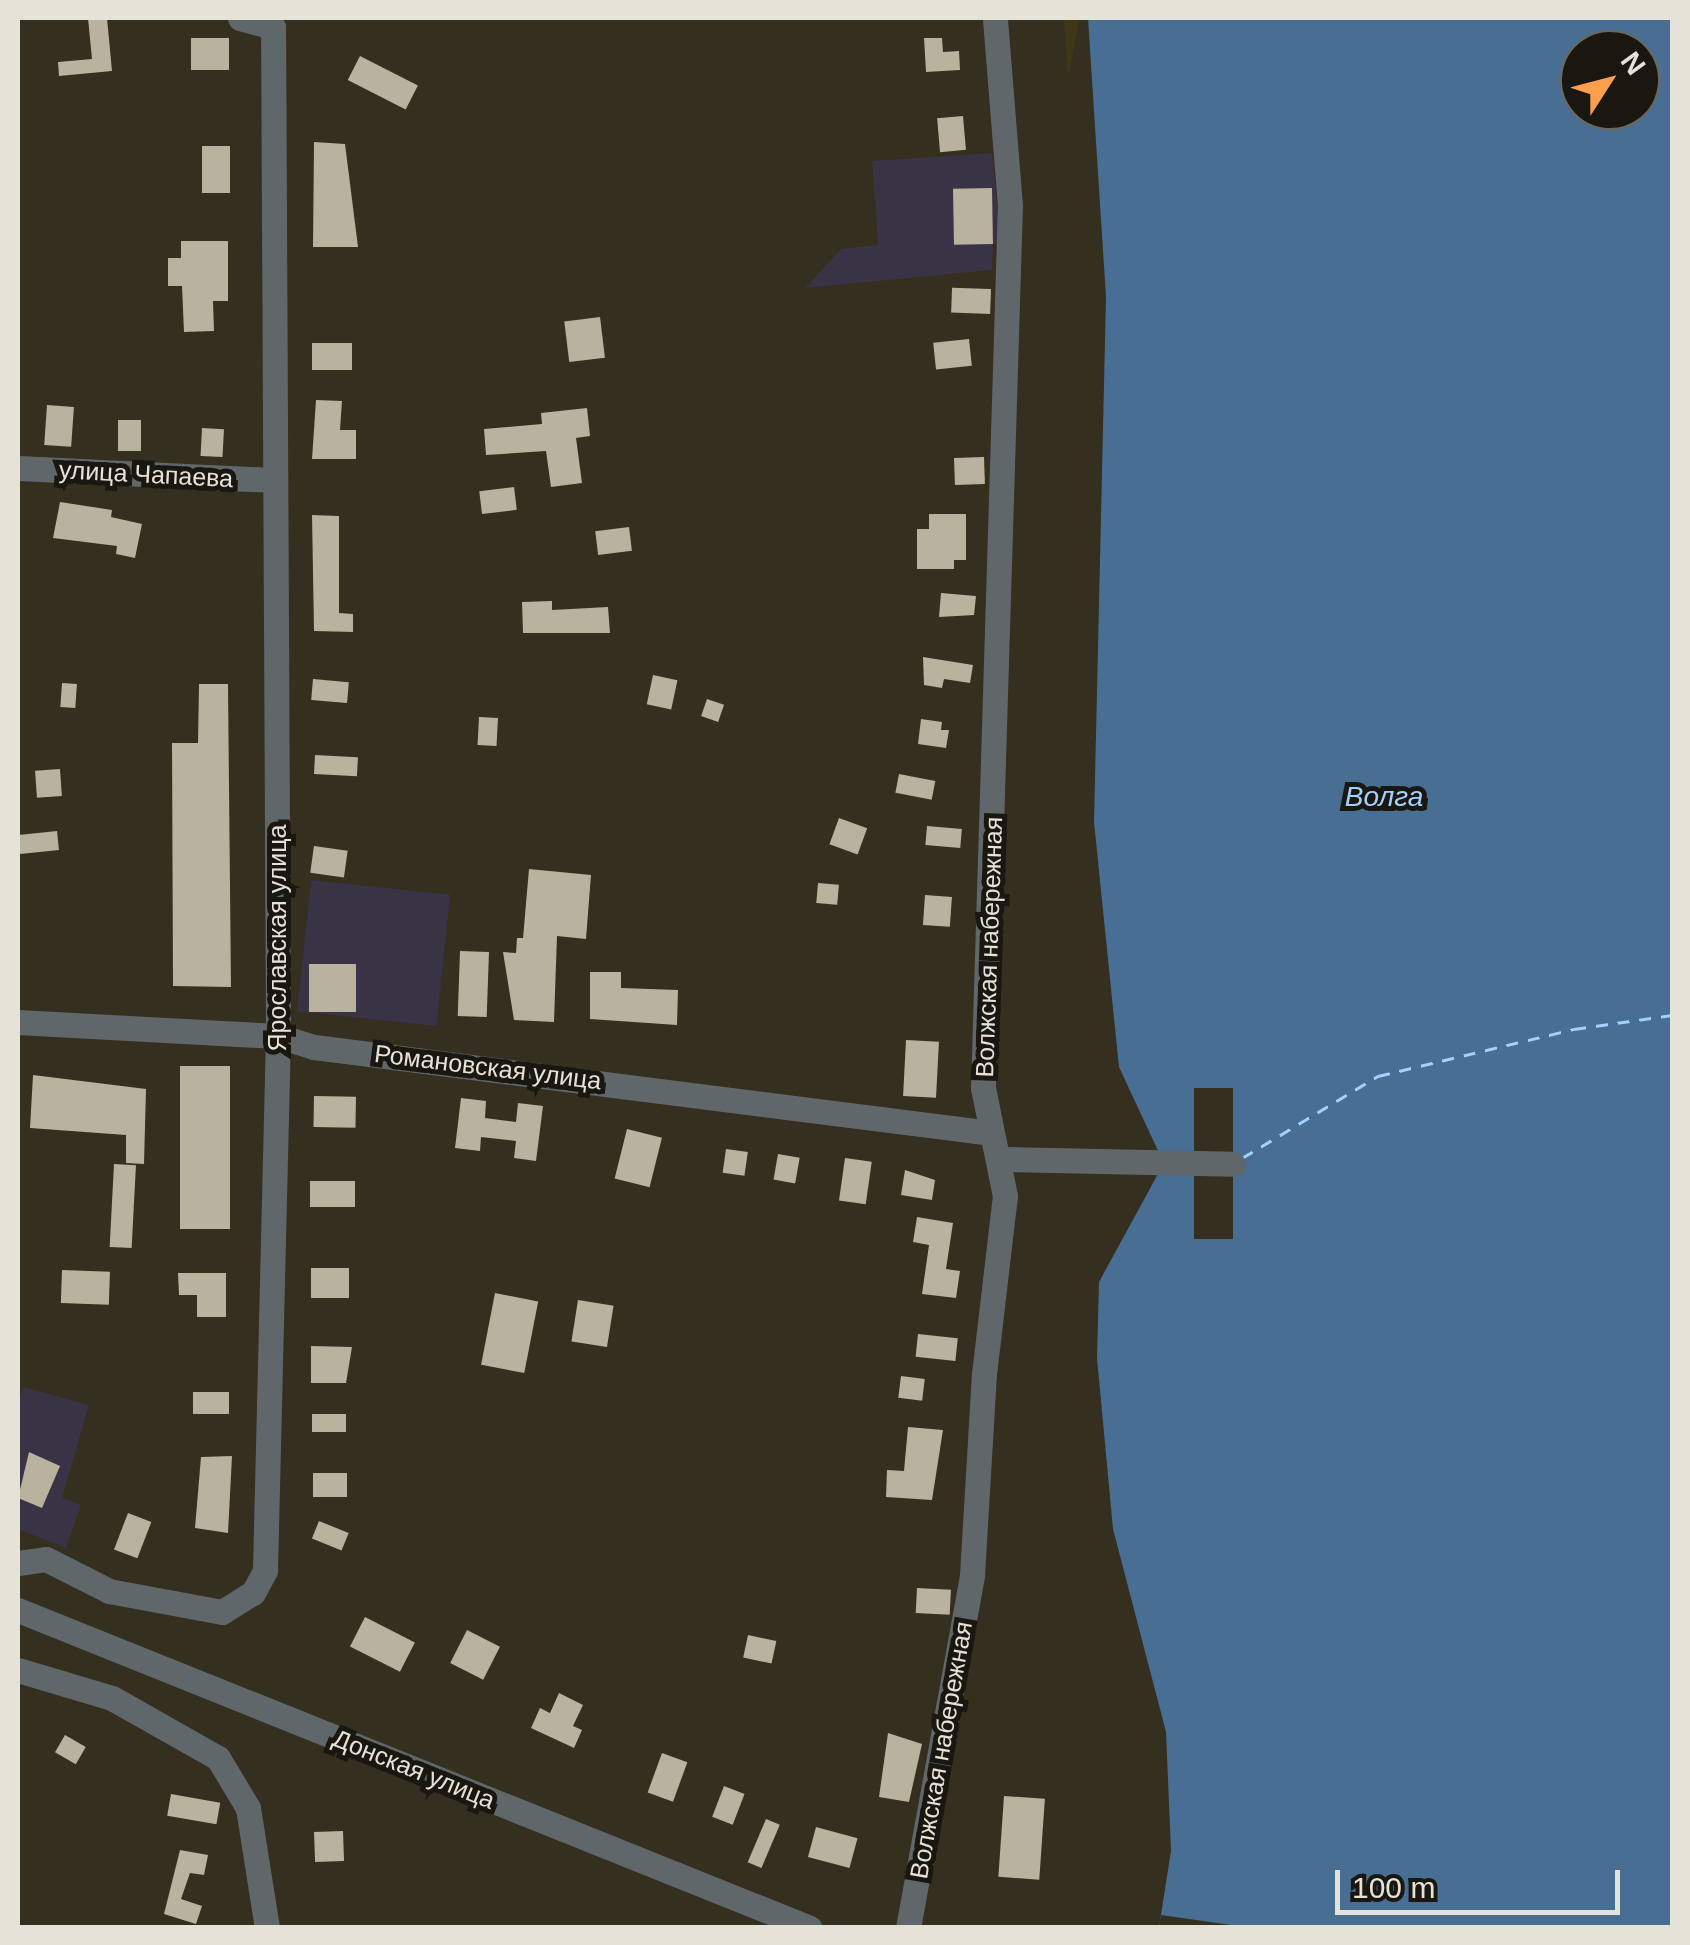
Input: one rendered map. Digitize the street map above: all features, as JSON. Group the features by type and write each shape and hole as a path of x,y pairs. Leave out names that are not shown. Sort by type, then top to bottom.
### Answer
{"street":[{"name":"Ярославская улица","path":"18,1563 46,1559 109,1591 222,1612 254,1593 265,1570 278,1036 274,480 281,22 240,18"},
{"name":"Волжская набережная","path":"908,1928 972,1575 984,1374 1005,1196 1001,1159 991,1132 983,1088 1010,206 994,18"},
{"name":"улица Чапаева","path":"18,468 274,480"},
{"name":"Романовская улица","path":"18,1022 278,1036 314,1047 991,1132"},
{"path":"1001,1159 1233,1164"},
{"name":"Донская улица","path":"18,1610 810,1928"},
{"path":"18,1670 112,1698 218,1758 248,1808 267,1928"}],"shaded area":[{"path":"992,153 1001,243 993,244 992,270 805,288 841,249 878,245 872,161"},
{"path":"311,880 450,895 436,1026 297,1011"},
{"path":"23,1387 89,1405 62,1498 81,1505 66,1548 18,1529 18,1404"}],"sand":[{"path":"1064,18 1080,18 1068,77"}],"water":[{"name":"Волга","path":"1088,18 1672,18 1672,1927 1159,1927 1171,1851 1166,1732 1113,1529 1097,1358 1099,1282 1159,1172 1160,1155 1119,1067 1094,822 1106,297"}],"pier":[{"path":"1194,1088 1233,1088 1233,1239 1194,1239"},
{"path":"1161,1915 1245,1927 1159,1927"}],"building":[{"path":"88,18 107,18 112,71 59,76 58,62 92,59"},
{"path":"191,38 229,38 229,70 191,70"},
{"path":"924,38 942,38 943,52 959,51 960,70 926,72"},
{"path":"360,56 418,86 406,110 348,80"},
{"path":"963,116 966,150 940,152 937,118"},
{"path":"314,142 345,144 358,247 313,247"},
{"path":"202,146 230,146 230,193 202,193"},
{"path":"992,188 993,244 954,245 953,189"},
{"path":"181,241 228,241 228,301 213,301 214,331 184,332 182,286 168,286 168,258 181,258"},
{"path":"952,288 991,289 990,314 951,313"},
{"path":"600,317 605,358 569,362 564,321"},
{"path":"969,339 972,366 936,370 933,343"},
{"path":"312,343 352,343 352,370 312,370"},
{"path":"316,400 342,401 340,430 356,430 356,459 312,459"},
{"path":"47,405 74,407 71,447 44,445"},
{"path":"587,408 590,436 576,438 582,483 551,487 546,451 486,455 484,429 542,424 541,413"},
{"path":"118,420 141,420 141,451 118,451"},
{"path":"202,428 224,429 223,457 201,456"},
{"path":"984,457 985,484 955,485 954,458"},
{"path":"514,487 517,510 482,514 479,491"},
{"path":"60,502 112,510 111,517 142,524 135,558 116,554 117,546 53,538"},
{"path":"929,514 966,514 966,560 954,560 954,569 917,569 917,529 929,529"},
{"path":"312,515 339,516 339,613 353,614 353,632 314,631"},
{"path":"629,527 632,551 598,555 595,531"},
{"path":"941,593 976,596 974,615 939,617"},
{"path":"552,601 552,610 608,607 610,633 523,633 522,602"},
{"path":"923,657 973,665 970,683 944,679 942,688 924,685"},
{"path":"653,675 677,680 671,710 647,704"},
{"path":"313,679 349,682 347,703 311,700"},
{"path":"62,683 77,684 75,708 60,707"},
{"path":"199,684 228,684 231,987 173,986 172,743 198,743"},
{"path":"707,699 724,705 718,722 701,716"},
{"path":"479,717 498,718 497,746 478,745"},
{"path":"921,719 942,722 941,730 949,730 946,748 918,744"},
{"path":"315,755 358,757 357,776 314,774"},
{"path":"60,769 62,796 37,798 35,771"},
{"path":"899,774 935,781 932,800 895,793"},
{"path":"839,818 867,828 858,855 829,844"},
{"path":"927,826 962,829 960,848 925,845"},
{"path":"57,831 59,850 20,854 18,835"},
{"path":"314,846 348,851 344,877 310,873"},
{"path":"529,869 591,875 586,939 557,936 554,1022 514,1020 503,952 516,953 517,938 523,938"},
{"path":"818,883 839,885 837,905 816,903"},
{"path":"925,895 952,897 950,927 923,925"},
{"path":"460,951 489,952 487,1017 458,1016"},
{"path":"309,964 356,964 356,1012 309,1012"},
{"path":"590,972 621,972 621,988 678,990 677,1025 590,1019"},
{"path":"906,1040 939,1042 936,1098 903,1096"},
{"path":"180,1066 230,1066 230,1229 180,1229"},
{"path":"33,1075 146,1089 144,1164 126,1163 126,1135 30,1128"},
{"path":"314,1096 356,1097 355,1128 313,1127"},
{"path":"461,1098 486,1101 485,1118 516,1122 518,1103 543,1106 536,1161 514,1158 516,1141 481,1137 480,1151 455,1148"},
{"path":"627,1129 662,1138 650,1187 615,1178"},
{"path":"726,1149 748,1152 744,1176 723,1173"},
{"path":"778,1154 800,1158 795,1183 773,1180"},
{"path":"845,1158 872,1162 866,1204 839,1201"},
{"path":"114,1164 136,1165 132,1248 110,1247"},
{"path":"905,1170 935,1180 932,1200 901,1195"},
{"path":"310,1181 355,1181 355,1207 310,1207"},
{"path":"917,1217 953,1223 946,1269 960,1271 956,1298 922,1294 929,1245 913,1242"},
{"path":"311,1268 349,1268 349,1298 311,1298"},
{"path":"62,1270 110,1272 109,1305 61,1303"},
{"path":"178,1273 226,1273 226,1317 197,1317 197,1295 179,1295"},
{"path":"495,1293 538,1301 524,1373 481,1365"},
{"path":"578,1300 614,1306 607,1347 571,1341"},
{"path":"918,1334 958,1338 955,1361 916,1357"},
{"path":"311,1346 352,1347 346,1383 311,1383"},
{"path":"901,1376 925,1379 922,1401 898,1398"},
{"path":"193,1392 229,1392 229,1414 193,1414"},
{"path":"312,1414 346,1414 346,1432 312,1432"},
{"path":"908,1427 943,1430 932,1500 886,1497 887,1470 904,1471"},
{"path":"29,1452 60,1466 42,1508 18,1498"},
{"path":"232,1456 228,1533 195,1528 201,1457"},
{"path":"313,1473 347,1473 347,1497 313,1497"},
{"path":"128,1513 151,1522 137,1558 114,1549"},
{"path":"319,1521 349,1533 342,1551 312,1539"},
{"path":"917,1588 951,1590 950,1615 916,1613"},
{"path":"365,1617 415,1642 400,1672 350,1646"},
{"path":"467,1630 500,1647 483,1680 450,1663"},
{"path":"748,1635 776,1641 772,1664 743,1657"},
{"path":"559,1693 583,1705 573,1726 582,1730 574,1748 531,1728 540,1708 550,1713"},
{"path":"888,1733 922,1744 909,1802 879,1797"},
{"path":"65,1735 86,1747 76,1764 55,1752"},
{"path":"662,1753 687,1762 673,1802 648,1792"},
{"path":"724,1786 745,1794 733,1825 712,1817"},
{"path":"171,1794 220,1803 216,1824 167,1816"},
{"path":"1004,1796 1045,1799 1039,1880 998,1877"},
{"path":"766,1819 780,1825 761,1868 748,1862"},
{"path":"816,1827 858,1838 850,1868 808,1857"},
{"path":"343,1831 344,1861 315,1862 314,1832"},
{"path":"180,1850 208,1855 204,1875 190,1873 181,1899 202,1906 196,1924 164,1914"}],"ferry route":[{"path":"1242,1158 1378,1076 1574,1029 1672,1015"}]}
